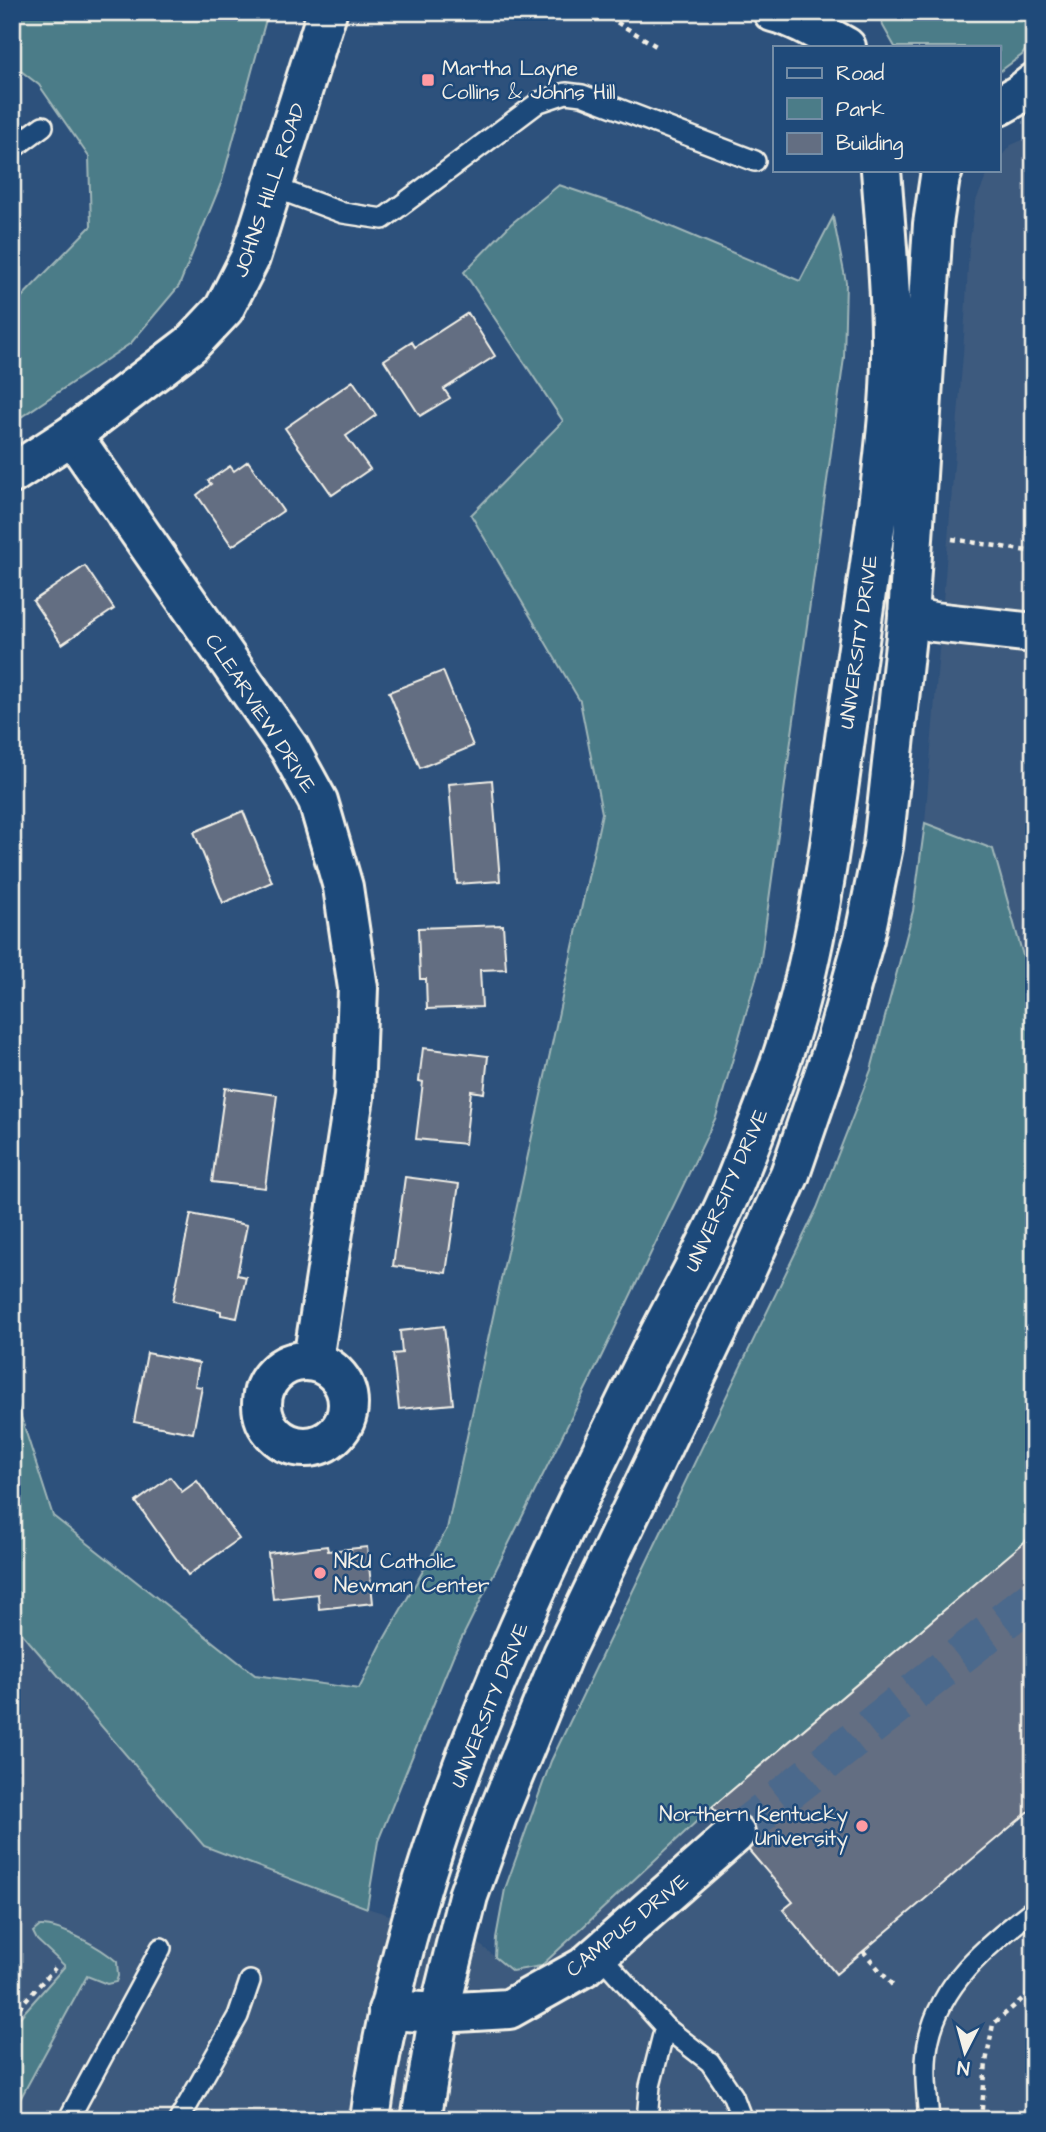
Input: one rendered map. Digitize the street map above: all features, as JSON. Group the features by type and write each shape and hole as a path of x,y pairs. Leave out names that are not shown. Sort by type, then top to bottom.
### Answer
{"street":[{"name":"JOHNS HILL ROAD","path":"12,474 72,435 190,345 224,309 250,258 327,12"},
{"path":"773,12 800,22 844,46"},
{"path":"843,12 852,46"},
{"path":"1000,106 1034,83"},
{"name":"UNIVERSITY DRIVE","path":"370,2120 388,2010 423,1882 483,1714 529,1605 645,1362 730,1193 796,1014 820,907 867,580 889,403 891,300 881,172"},
{"name":"UNIVERSITY DRIVE","path":"421,2120 439,2012 468,1896 527,1737 563,1654 790,1174 836,1040 864,939 883,846 908,617 933,224 942,172"},
{"name":"CLEARVIEW DRIVE","path":"72,435 289,748 318,802 343,887 358,988 354,1097 313,1360"},
{"path":"908,617 1034,633"},
{"name":"CAMPUS DRIVE","path":"388,2010 439,2012 509,2009 584,1967 735,1834"}],"lane":[{"path":"273,187 343,213 383,219 539,102 566,93 582,95 755,161"},
{"path":"12,149 43,126"},
{"path":"929,2120 926,2078 928,2041 940,2005 966,1967 1034,1909"},
{"path":"68,2120 161,1948"},
{"path":"599,1954 664,2028 710,2062 733,2096 742,2120"},
{"path":"179,2120 238,2016 250,1981"},
{"path":"647,2120 650,2086 664,2028"}],"path":[{"path":"600,12 656,46"},
{"path":"913,536 1034,552"},
{"path":"863,1951 894,1987"},
{"path":"12,2015 55,1968"},
{"path":"981,2120 986,2063 993,2024 1034,1989"}],"shaded area":[{"path":"1034,135 1034,995 993,849 925,823 963,354 969,248 975,203 988,172 1000,172 1000,158 1011,145"},
{"name":"Northern Kentucky University","path":"1034,1534 1034,2120 12,2120 12,1634 20,1630 204,1846 367,1908 478,1943 512,1971 541,1966 712,1807"}],"green space":[{"path":"12,12 268,12 222,181 179,286 131,343 12,423 12,307 91,226 89,157 39,85 12,64"},
{"path":"880,12 1034,12 1034,37 1022,55 1000,71 1000,46 894,46 883,26"},
{"path":"559,185 624,207 800,281 833,217 846,282 844,358 760,965 716,1117 591,1378 453,1656 378,1841 367,1908 204,1846 20,1631 12,1634 12,1389 53,1516 255,1675 359,1689 384,1639 447,1529 602,813 580,701 471,515 563,421 464,272 511,224"},
{"path":"925,823 993,849 1034,995 1034,1534 712,1807 541,1966 512,1971 495,1957 505,1889 551,1761 817,1208 871,1070 913,911"},
{"path":"40,1926 70,1933 102,1950 117,1962 118,1976 116,1982 107,1984 87,1976 12,2114 12,2026 65,1966 37,1940 33,1932"}],"building":[{"path":"468,313 495,356 444,389 450,398 420,416 384,360 412,342 415,347"},
{"path":"353,381 376,415 346,436 370,469 332,495 285,428"},
{"path":"248,461 283,511 232,546 197,495 211,484 208,481 230,466 234,471"},
{"path":"85,566 114,609 62,644 33,601"},
{"path":"443,671 473,746 420,768 389,692"},
{"path":"492,780 500,881 457,884 449,784"},
{"path":"243,811 272,882 223,903 194,832"},
{"path":"503,925 506,969 480,970 482,1007 427,1009 426,979 420,979 418,928"},
{"path":"423,1048 488,1056 484,1093 471,1091 465,1144 416,1139 423,1082 419,1081"},
{"path":"225,1088 277,1095 265,1188 212,1182"},
{"path":"405,1177 459,1184 446,1273 393,1266"},
{"path":"191,1214 247,1225 237,1275 246,1277 237,1318 221,1315 221,1311 173,1301"},
{"path":"444,1326 453,1404 399,1409 393,1354 402,1353 400,1331"},
{"path":"147,1353 199,1363 195,1386 202,1387 193,1433 134,1422"},
{"path":"170,1477 182,1492 197,1481 239,1539 188,1575 136,1502"},
{"path":"1034,1534 1034,1807 836,1974 783,1910 793,1902 712,1807"},
{"name":"NKU Catholic Newman Center","path":"327,1546 328,1551 367,1547 373,1603 319,1609 318,1594 273,1599 268,1553"}],"tunnel":[{"path":"735,1834 1034,1597"}],"place":[{"name":"Martha Layne Collins & Johns Hill","path":"428,80"},
{"name":"NKU Catholic Newman Center","path":"320,1573"},
{"name":"Northern Kentucky University","path":"862,1826"}]}
